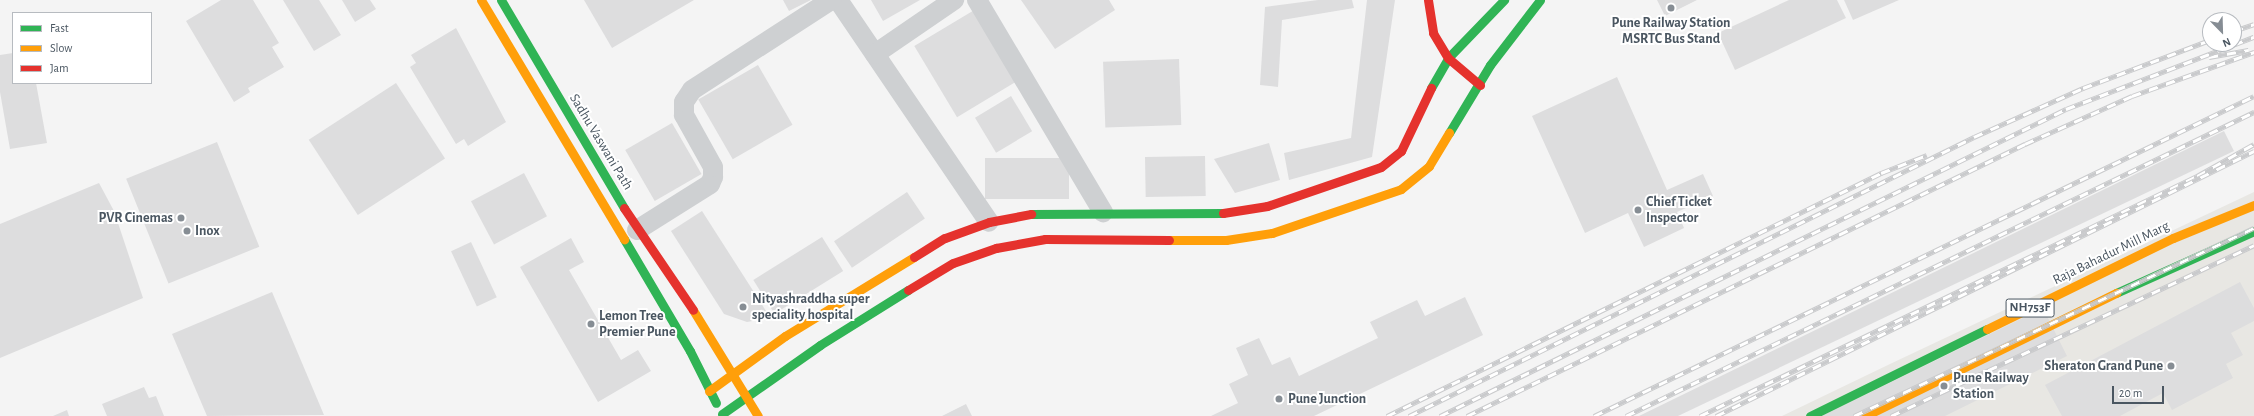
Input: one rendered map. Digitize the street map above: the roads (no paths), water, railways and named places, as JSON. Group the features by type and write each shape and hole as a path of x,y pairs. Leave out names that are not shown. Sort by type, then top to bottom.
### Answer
{"main road":[{"path":"481,0 690,351 709,391 723,415 747,396 820,345 953,263 996,248 1045,240 1226,240 1272,232 1400,189 1429,166 1480,85 1490,65 1540,0"},
{"name":"Sadhu Vaswani Path","path":"501,0 638,230 734,373 758,416"},
{"path":"709,391 785,336 945,238 989,222 1042,212 1224,213 1267,206 1346,181 1380,167 1401,151 1424,96 1448,58 1504,0"},
{"path":"1428,3 1433,33 1448,58 1480,85"},
{"name":"Raja Bahadur Mill Marg","path":"1810,416 2173,238 2254,205"},
{"name":"NH753F","path":"1865,416 2184,260 2254,231"}],"street":[{"path":"638,230 710,184 713,177 713,167 684,115 684,102 692,90 831,0"},
{"path":"838,0 989,222"},
{"path":"875,54 954,0"},
{"path":"977,0 1103,212"}],"railway":[{"path":"2242,28 2254,24"},
{"path":"1440,416 2066,109 2254,37"},
{"path":"1409,416 1974,137 2083,88 2202,43"},
{"path":"2209,57 2248,50"},
{"path":"1467,416 2025,144 2132,96 2254,52"},
{"path":"1594,416 2254,96"},
{"path":"1626,416 2254,112"},
{"path":"1700,416 2197,176 2254,144"},
{"path":"1716,416 2254,151"},
{"path":"1387,416 1881,173 1927,155"},
{"path":"1854,416 2254,228"},
{"path":"1891,416 2254,245"}],"place":[{"name":"Pune Railway Station MSRTC Bus Stand","path":"1671,8"},
{"name":"Chief Ticket Inspector","path":"1638,210"},
{"name":"PVR Cinemas","path":"181,218"},
{"name":"Inox","path":"187,231"},
{"name":"Nityashraddha super speciality hospital","path":"743,307"},
{"name":"Lemon Tree Premier Pune","path":"591,324"},
{"name":"Sheraton Grand Pune","path":"2171,366"},
{"name":"Pune Railway Station","path":"1944,386"},
{"name":"Pune Junction","path":"1279,399"}]}
